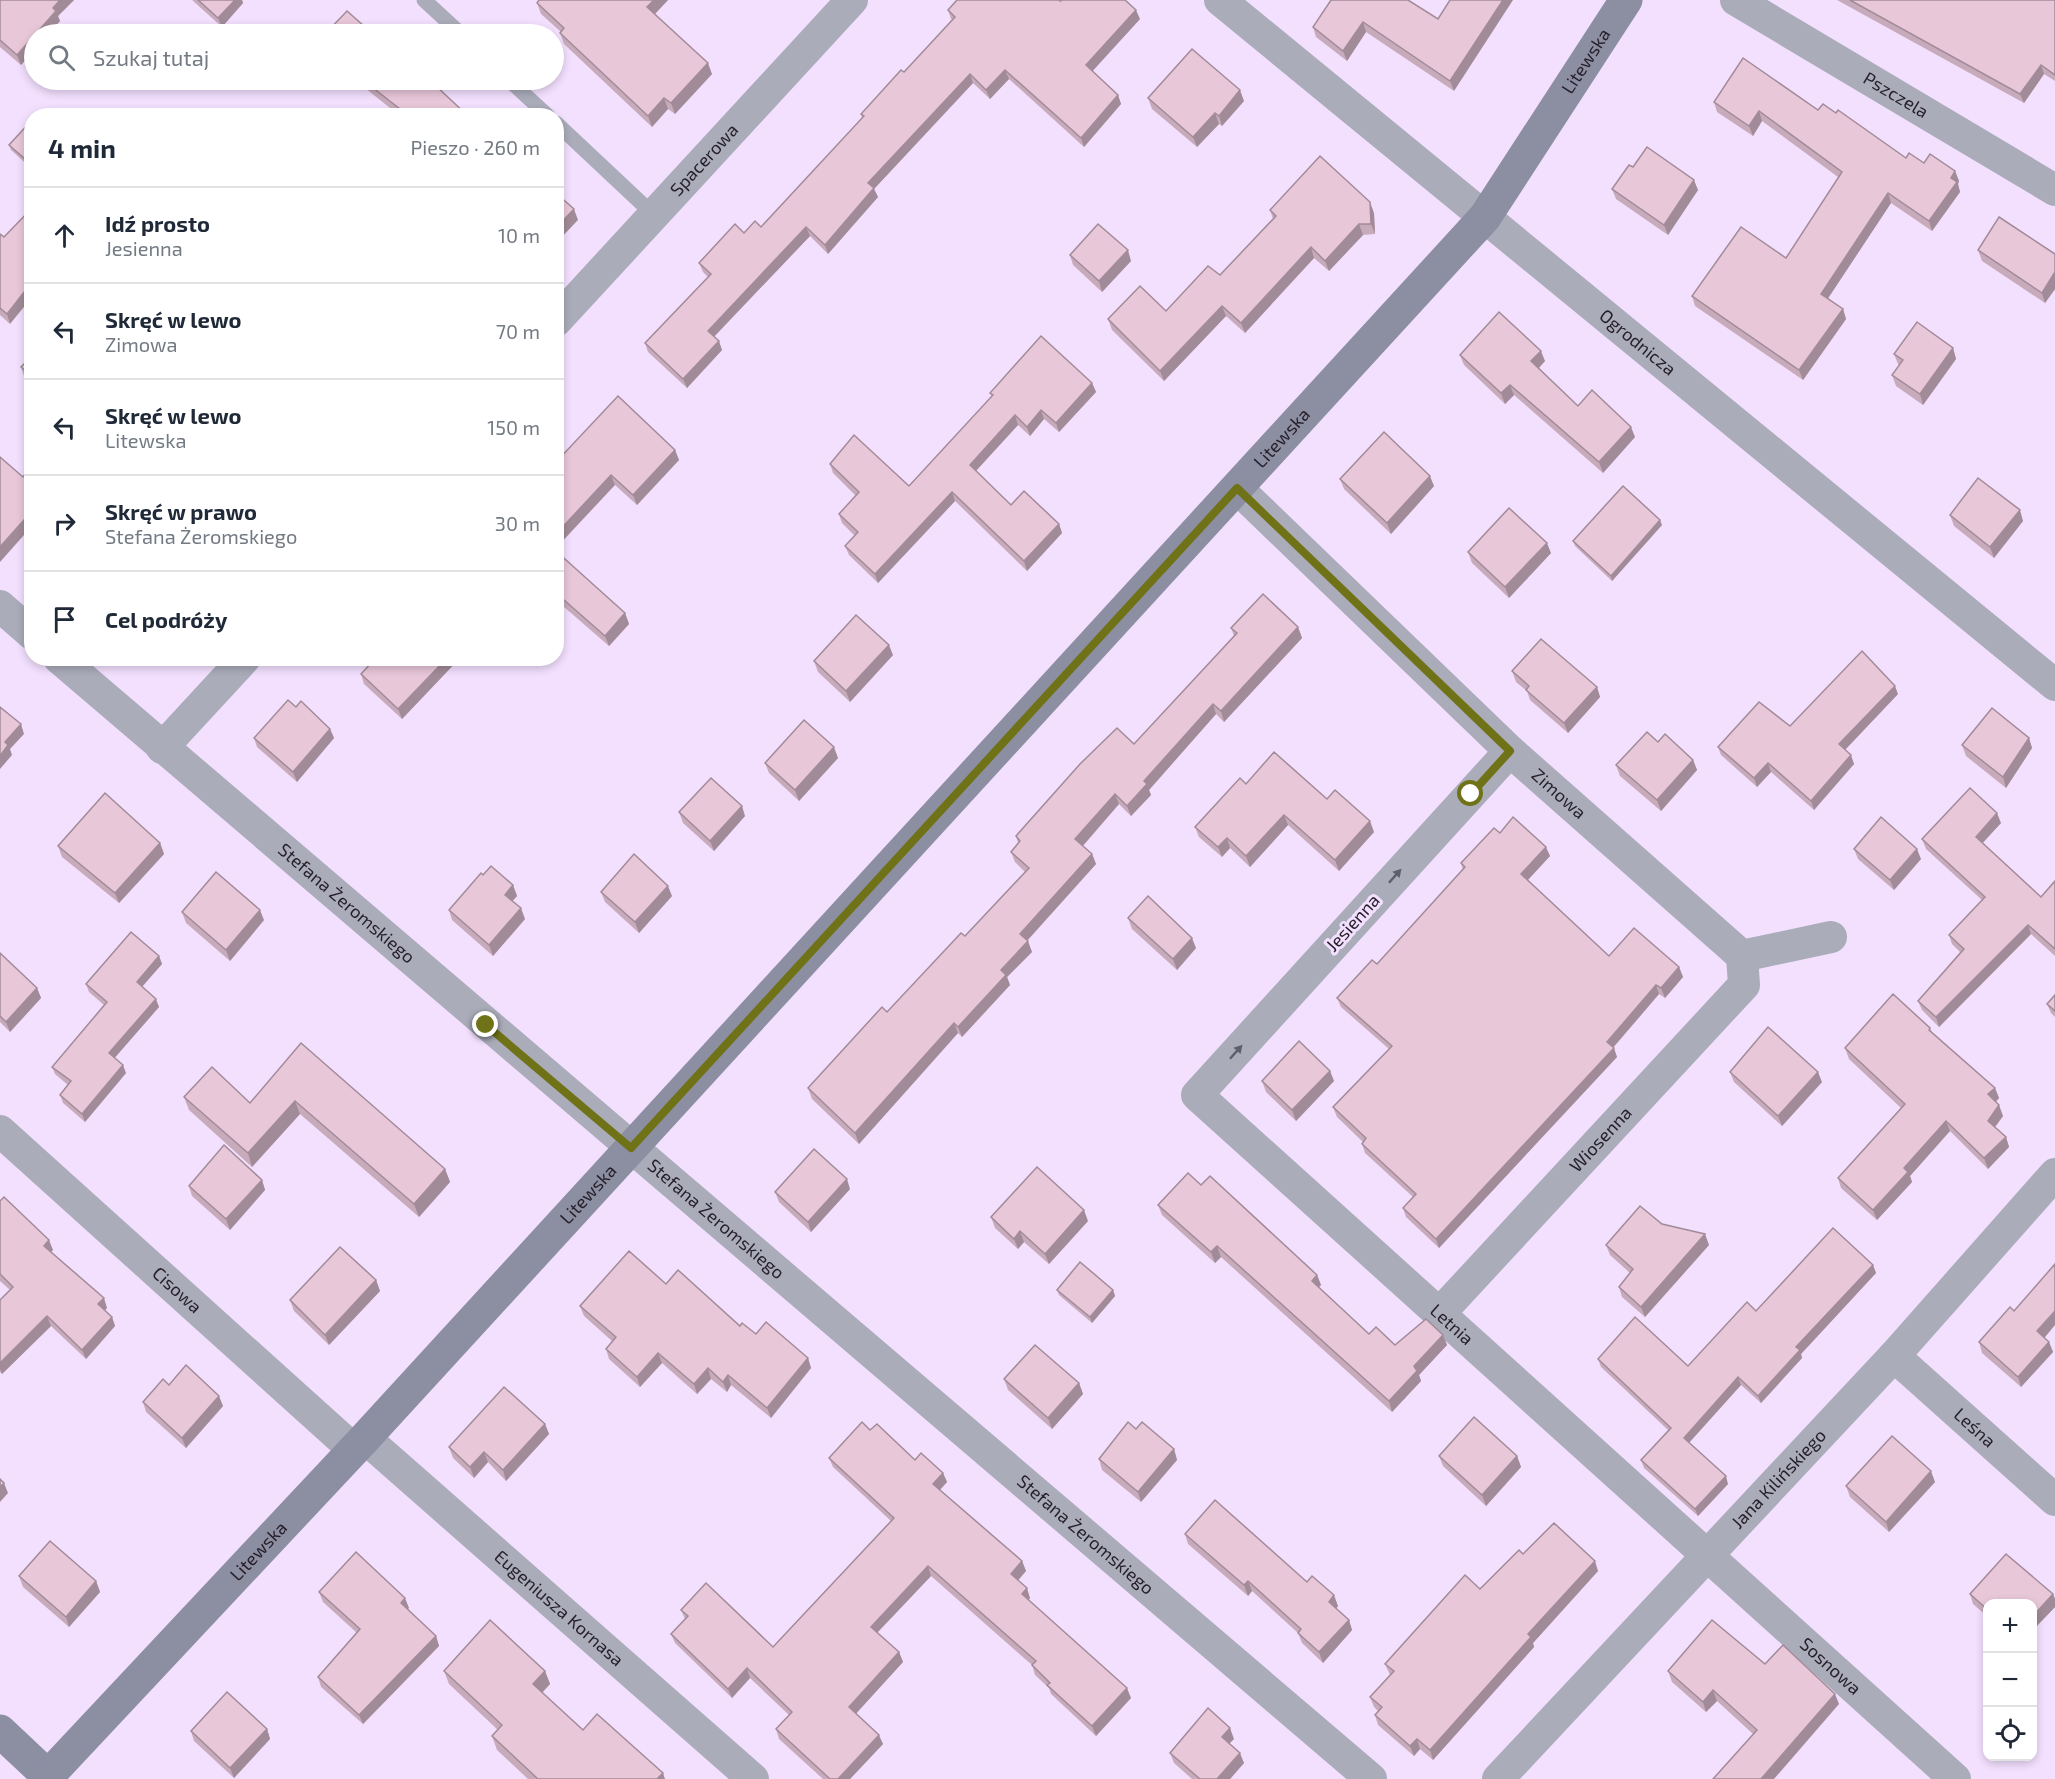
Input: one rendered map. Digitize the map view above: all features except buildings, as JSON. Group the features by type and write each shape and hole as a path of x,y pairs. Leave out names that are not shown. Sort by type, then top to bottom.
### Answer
{"main road":[{"name":"Litewska","path":"49,1778 359,1444 1485,217 1626,0"},
{"path":"0,1731 49,1778"}],"street":[{"name":"Spacerowa","path":"564,312 852,0"},
{"name":"Ogrodnicza","path":"1220,0 1715,403 2055,685"},
{"name":"Pszczela","path":"1736,0 2055,190"},
{"name":"Zimowa","path":"1237,488 1510,751 1742,956"},
{"path":"0,606 24,627"},
{"name":"Stefana Żeromskiego","path":"68,666 1371,1779"},
{"path":"162,748 238,666"},
{"name":"Jesienna","path":"1197,1095 1510,751"},
{"path":"1742,956 1831,937"},
{"name":"Wiosenna","path":"1439,1314 1744,985 1742,956"},
{"name":"Letnia","path":"1197,1095 1707,1556"},
{"name":"Cisowa","path":"0,1131 359,1444"},
{"name":"Jana Kilińskiego","path":"1498,1779 1894,1356 2055,1174"},
{"name":"Leśna","path":"1894,1356 2055,1500"},
{"name":"Eugeniusza Kornasa","path":"359,1444 753,1779"},
{"name":"Sosnowa","path":"1707,1556 1954,1779"}],"lane":[{"path":"424,0 450,24"},
{"path":"520,90 539,108"},
{"path":"564,131 654,215"}],"route":[{"path":"486,1025 631,1148 1237,488 1510,751 1471,794"}]}
